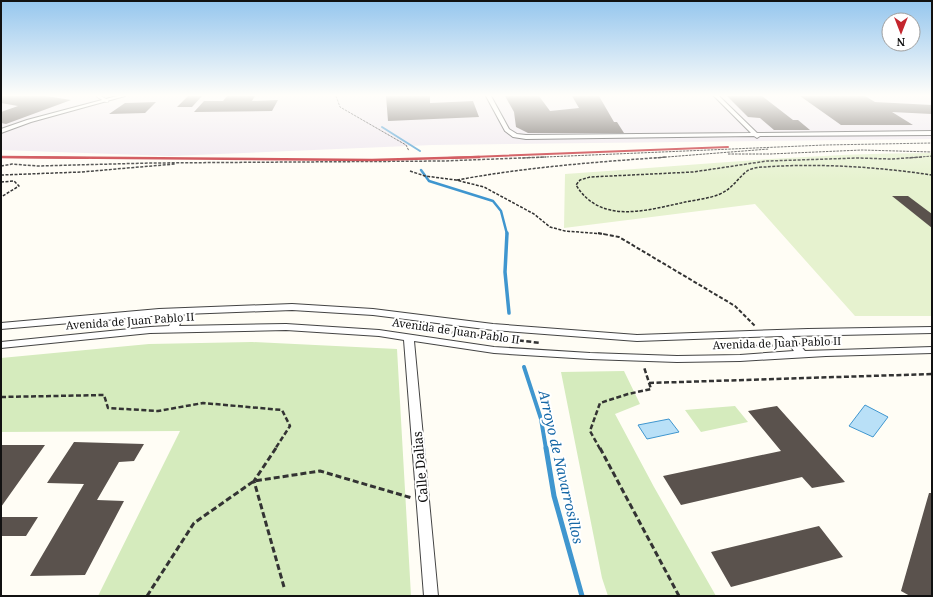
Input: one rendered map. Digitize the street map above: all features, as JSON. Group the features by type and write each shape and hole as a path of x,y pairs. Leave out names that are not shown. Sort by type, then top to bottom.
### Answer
{"street":[{"path":"1,131 21,124"},
{"path":"504,124 507,130 515,136 539,138 932,133"},
{"path":"745,124 757,136"},
{"name":"Avenida de Juan Pablo II","path":"1,326 181,311 292,307 358,311 493,327 637,338 932,330"},
{"path":"173,329 181,311"},
{"name":"Avenida de Juan Pablo II","path":"1,345 173,329 286,327 379,333 413,333 494,350 642,358 740,358 802,354 932,350"},
{"name":"Calle Dalias","path":"413,333 422,501 431,596"},
{"path":"785,333 802,354"}],"path":[{"path":"369,124 406,145 409,151"},
{"path":"1,166 12,164 60,166 195,162 444,161 791,147 932,143"},
{"path":"456,180 494,173 558,165 717,154 791,147"},
{"path":"717,154 770,154 862,150 932,152"},
{"path":"932,156 891,159 857,158 767,161 693,172 590,177 580,180 576,185 581,193 595,205 612,211 629,212 650,210 718,195 732,188 748,170 764,167 870,168 932,175"},
{"path":"1,175 81,172 195,162"},
{"path":"410,171 425,176 456,180 484,187 534,214 550,227 565,231 593,232 619,237 736,306 763,334"},
{"path":"1,182 14,181 19,186 1,197"},
{"path":"413,333 543,343"},
{"path":"711,348 840,342"},
{"path":"642,358 651,389 628,394 600,403 590,431 611,467 679,596"},
{"path":"649,383 932,374"},
{"path":"1,397 104,395 108,408 158,411 203,402 282,410 290,426 254,481 194,523 147,596"},
{"path":"254,481 320,471 422,501"},
{"path":"254,481 284,587"}],"shaded area":[{"path":"1,124 932,124 932,139 432,145 170,156 1,150"}],"green space":[{"path":"932,153 932,316 855,316 755,204 564,228 565,174 748,160 840,155"},
{"path":"252,342 397,349 411,596 98,596 180,431 1,432 1,358 149,344"},
{"path":"624,371 640,404 615,414 654,487 716,596 608,596 602,578 561,372"},
{"path":"735,406 748,422 701,432 685,410"}],"water":[{"path":"865,405 888,417 873,437 849,426"},
{"path":"669,419 679,432 647,439 638,425"}],"building":[{"path":"516,124 618,124 624,133 528,133 516,127"},
{"path":"767,124 803,124 810,130 774,130"},
{"path":"839,124 913,125 841,125"},
{"path":"892,196 908,196 932,214 932,228"},
{"path":"777,406 845,482 812,488 802,477 681,505 663,476 781,451 748,411"},
{"path":"74,442 144,444 134,461 119,462 97,500 124,501 85,575 30,576 84,484 47,483"},
{"path":"1,445 45,445 1,507"},
{"path":"929,493 932,493 932,596 910,596 901,591"},
{"path":"1,517 38,517 26,536 1,536"},
{"path":"819,526 843,557 731,587 711,552"}],"waterway":[{"name":"Arroyo de Navarrosillos","path":"382,127 420,151"},
{"name":"Arroyo de Navarrosillos","path":"421,170 429,181 493,201 501,211 507,234"},
{"name":"Arroyo de Navarrosillos","path":"507,234 505,272 509,313"},
{"name":"Arroyo de Navarrosillos","path":"524,367 541,419 546,449"},
{"name":"Arroyo de Navarrosillos","path":"546,448 554,496 582,596"}],"railway":[{"path":"456,158 728,147"},
{"path":"88,158 1,157 372,160 456,158"},
{"path":"456,158 479,157"},
{"path":"447,158 456,158"}]}
